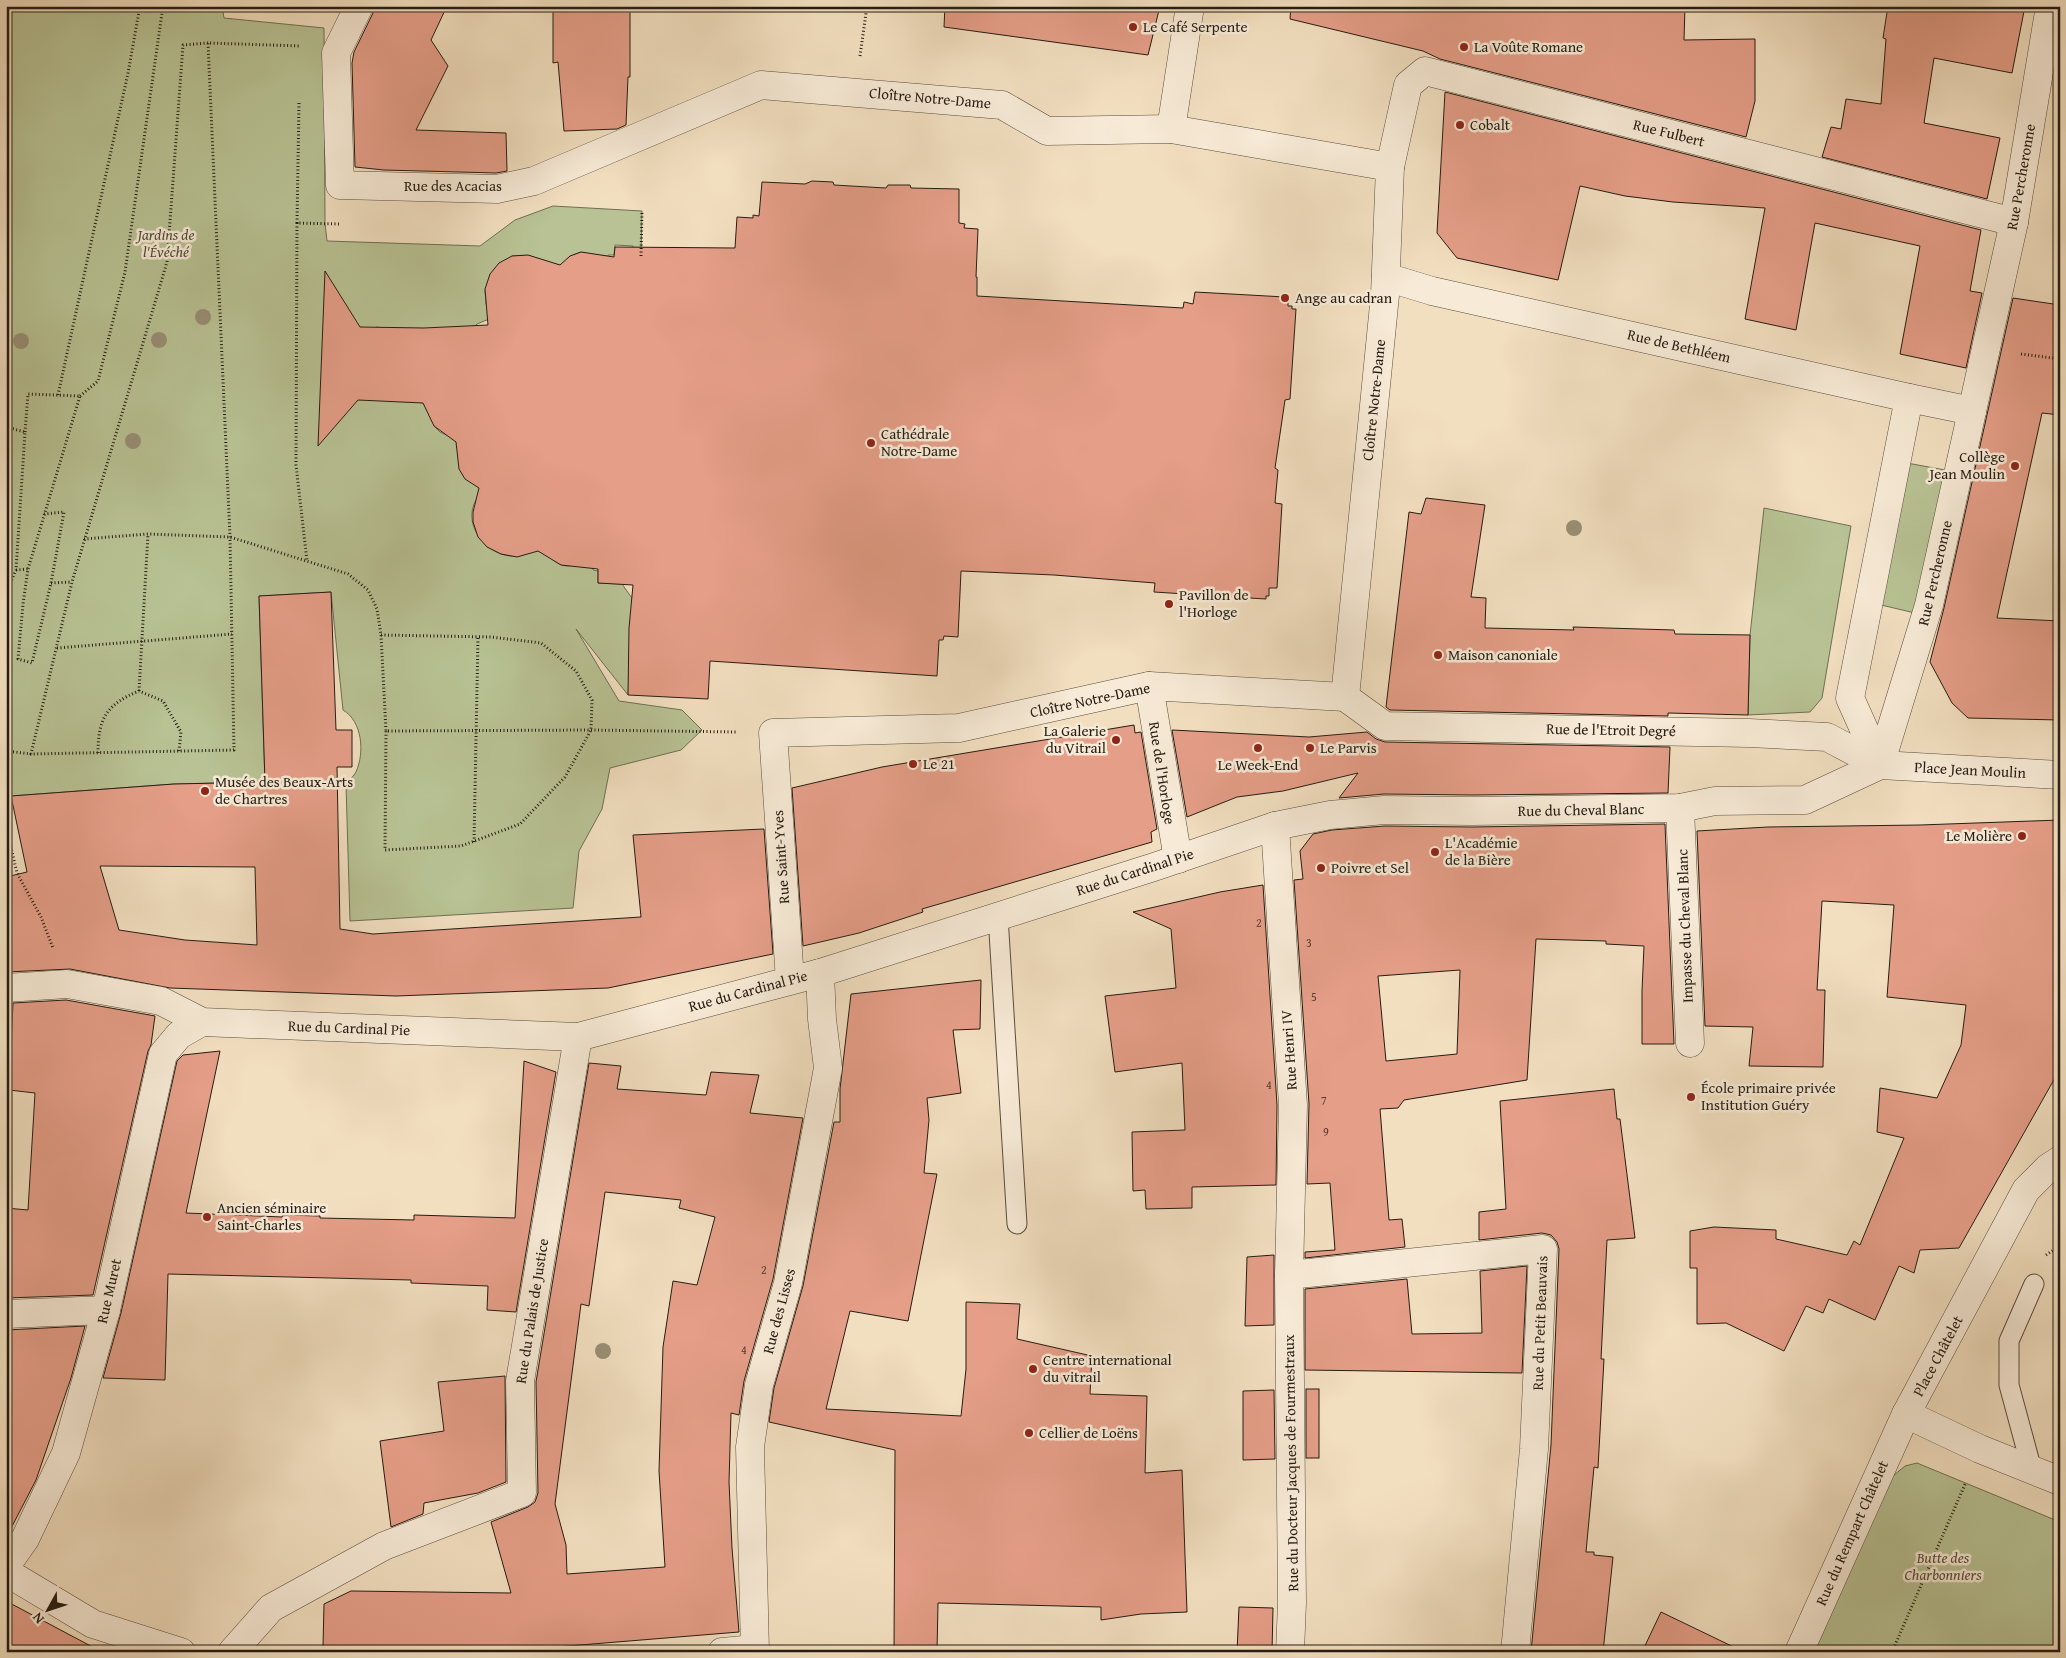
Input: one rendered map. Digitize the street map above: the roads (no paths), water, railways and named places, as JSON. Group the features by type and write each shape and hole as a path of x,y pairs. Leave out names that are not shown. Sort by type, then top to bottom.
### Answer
{"street":[{"name":"Rue des Acacias","path":"359,6 336,53 340,185 497,189 534,181 761,85"},
{"path":"1171,129 1190,6"},
{"name":"Rue Percheronne","path":"1880,765 1929,605 2014,222 2050,6"},
{"name":"Rue Fulbert","path":"1390,167 1408,85 1425,71 2014,222"},
{"name":"Cloître Notre-Dame","path":"761,85 854,91 1002,105 1047,131 1171,129 1390,167 1386,277 1345,697 1149,686 959,728 773,734"},
{"name":"Rue de Bethléem","path":"1386,277 1432,292 1972,411"},
{"path":"1880,765 1850,698 1909,398"},
{"name":"Rue de l'Horloge","path":"1149,686 1178,859"},
{"name":"Rue de l'Etroit Degré","path":"1345,697 1385,726 1749,733 1827,737 1880,765"},
{"name":"Rue Saint-Yves","path":"773,734 790,980"},
{"name":"Place Jean Moulin","path":"1880,765 2060,776"},
{"name":"Rue du Cheval Blanc","path":"1275,826 1330,816 1384,810 1472,811 1680,808 1715,801 1805,800 1880,765"},
{"name":"Impasse du Cheval Blanc","path":"1680,808 1690,1043"},
{"name":"Rue du Cardinal Pie","path":"202,1022 578,1037 820,973 1178,859 1275,826"},
{"name":"Rue Henri IV","path":"1275,826 1293,1106 1289,1275"},
{"name":"Rue des Lisses","path":"755,1650 750,1447 758,1385 788,1284 828,1068 822,1019 820,973"},
{"path":"6,988 67,984 161,1001 202,1022"},
{"name":"Rue Muret","path":"6,1566 26,1538 66,1452 106,1310 163,1054 179,1036 202,1022"},
{"name":"Rue du Palais de Justice","path":"232,1652 271,1608 384,1546 522,1493 520,1381 578,1037"},
{"name":"Place Châtelet","path":"2060,1160 2048,1168 2026,1190 1906,1414 1980,1449 2060,1481"},
{"name":"Rue du Petit Beauvais","path":"1289,1275 1543,1249 1534,1449 1515,1652"},
{"name":"Rue du Docteur Jacques de Fourmestraux","path":"1289,1275 1292,1603 1290,1652"},
{"path":"6,1314 106,1310"},
{"name":"Rue du Rempart Châtelet","path":"1799,1652 1906,1414"},
{"path":"6,1572 93,1624 181,1652"},
{"path":"722,1652 755,1650"}],"lane":[{"path":"998,916 1017,1224"},
{"path":"2032,1470 2009,1384 2009,1341 2034,1284"}],"place":[{"name":"Le Café Serpente","path":"1133,27"},
{"name":"La Voûte Romane","path":"1464,47"},
{"name":"Cobalt","path":"1460,125"},
{"name":"Ange au cadran","path":"1285,298"},
{"name":"Cathédrale Notre-Dame","path":"871,443"},
{"name":"Collège Jean Moulin","path":"2015,466"},
{"name":"Pavillon de l'Horloge","path":"1169,604"},
{"name":"Maison canoniale","path":"1438,655"},
{"name":"La Galerie du Vitrail","path":"1116,740"},
{"name":"Le Week-End","path":"1258,748"},
{"name":"Le Parvis","path":"1310,748"},
{"name":"Le 21","path":"913,764"},
{"name":"Musée des Beaux-Arts de Chartres","path":"205,791"},
{"name":"Le Molière","path":"2022,836"},
{"name":"L'Académie de la Bière","path":"1435,852"},
{"name":"Poivre et Sel","path":"1321,868"},
{"name":"École primaire privée Institution Guéry","path":"1691,1097"},
{"name":"Ancien séminaire Saint-Charles","path":"207,1217"},
{"name":"Centre international du vitrail","path":"1033,1369"},
{"name":"Cellier de Loëns","path":"1029,1433"}],"park label":[{"name":"Jardins de l'Évéché","path":"166,244"},
{"name":"Butte des Charbonniers","path":"1943,1566"}]}
